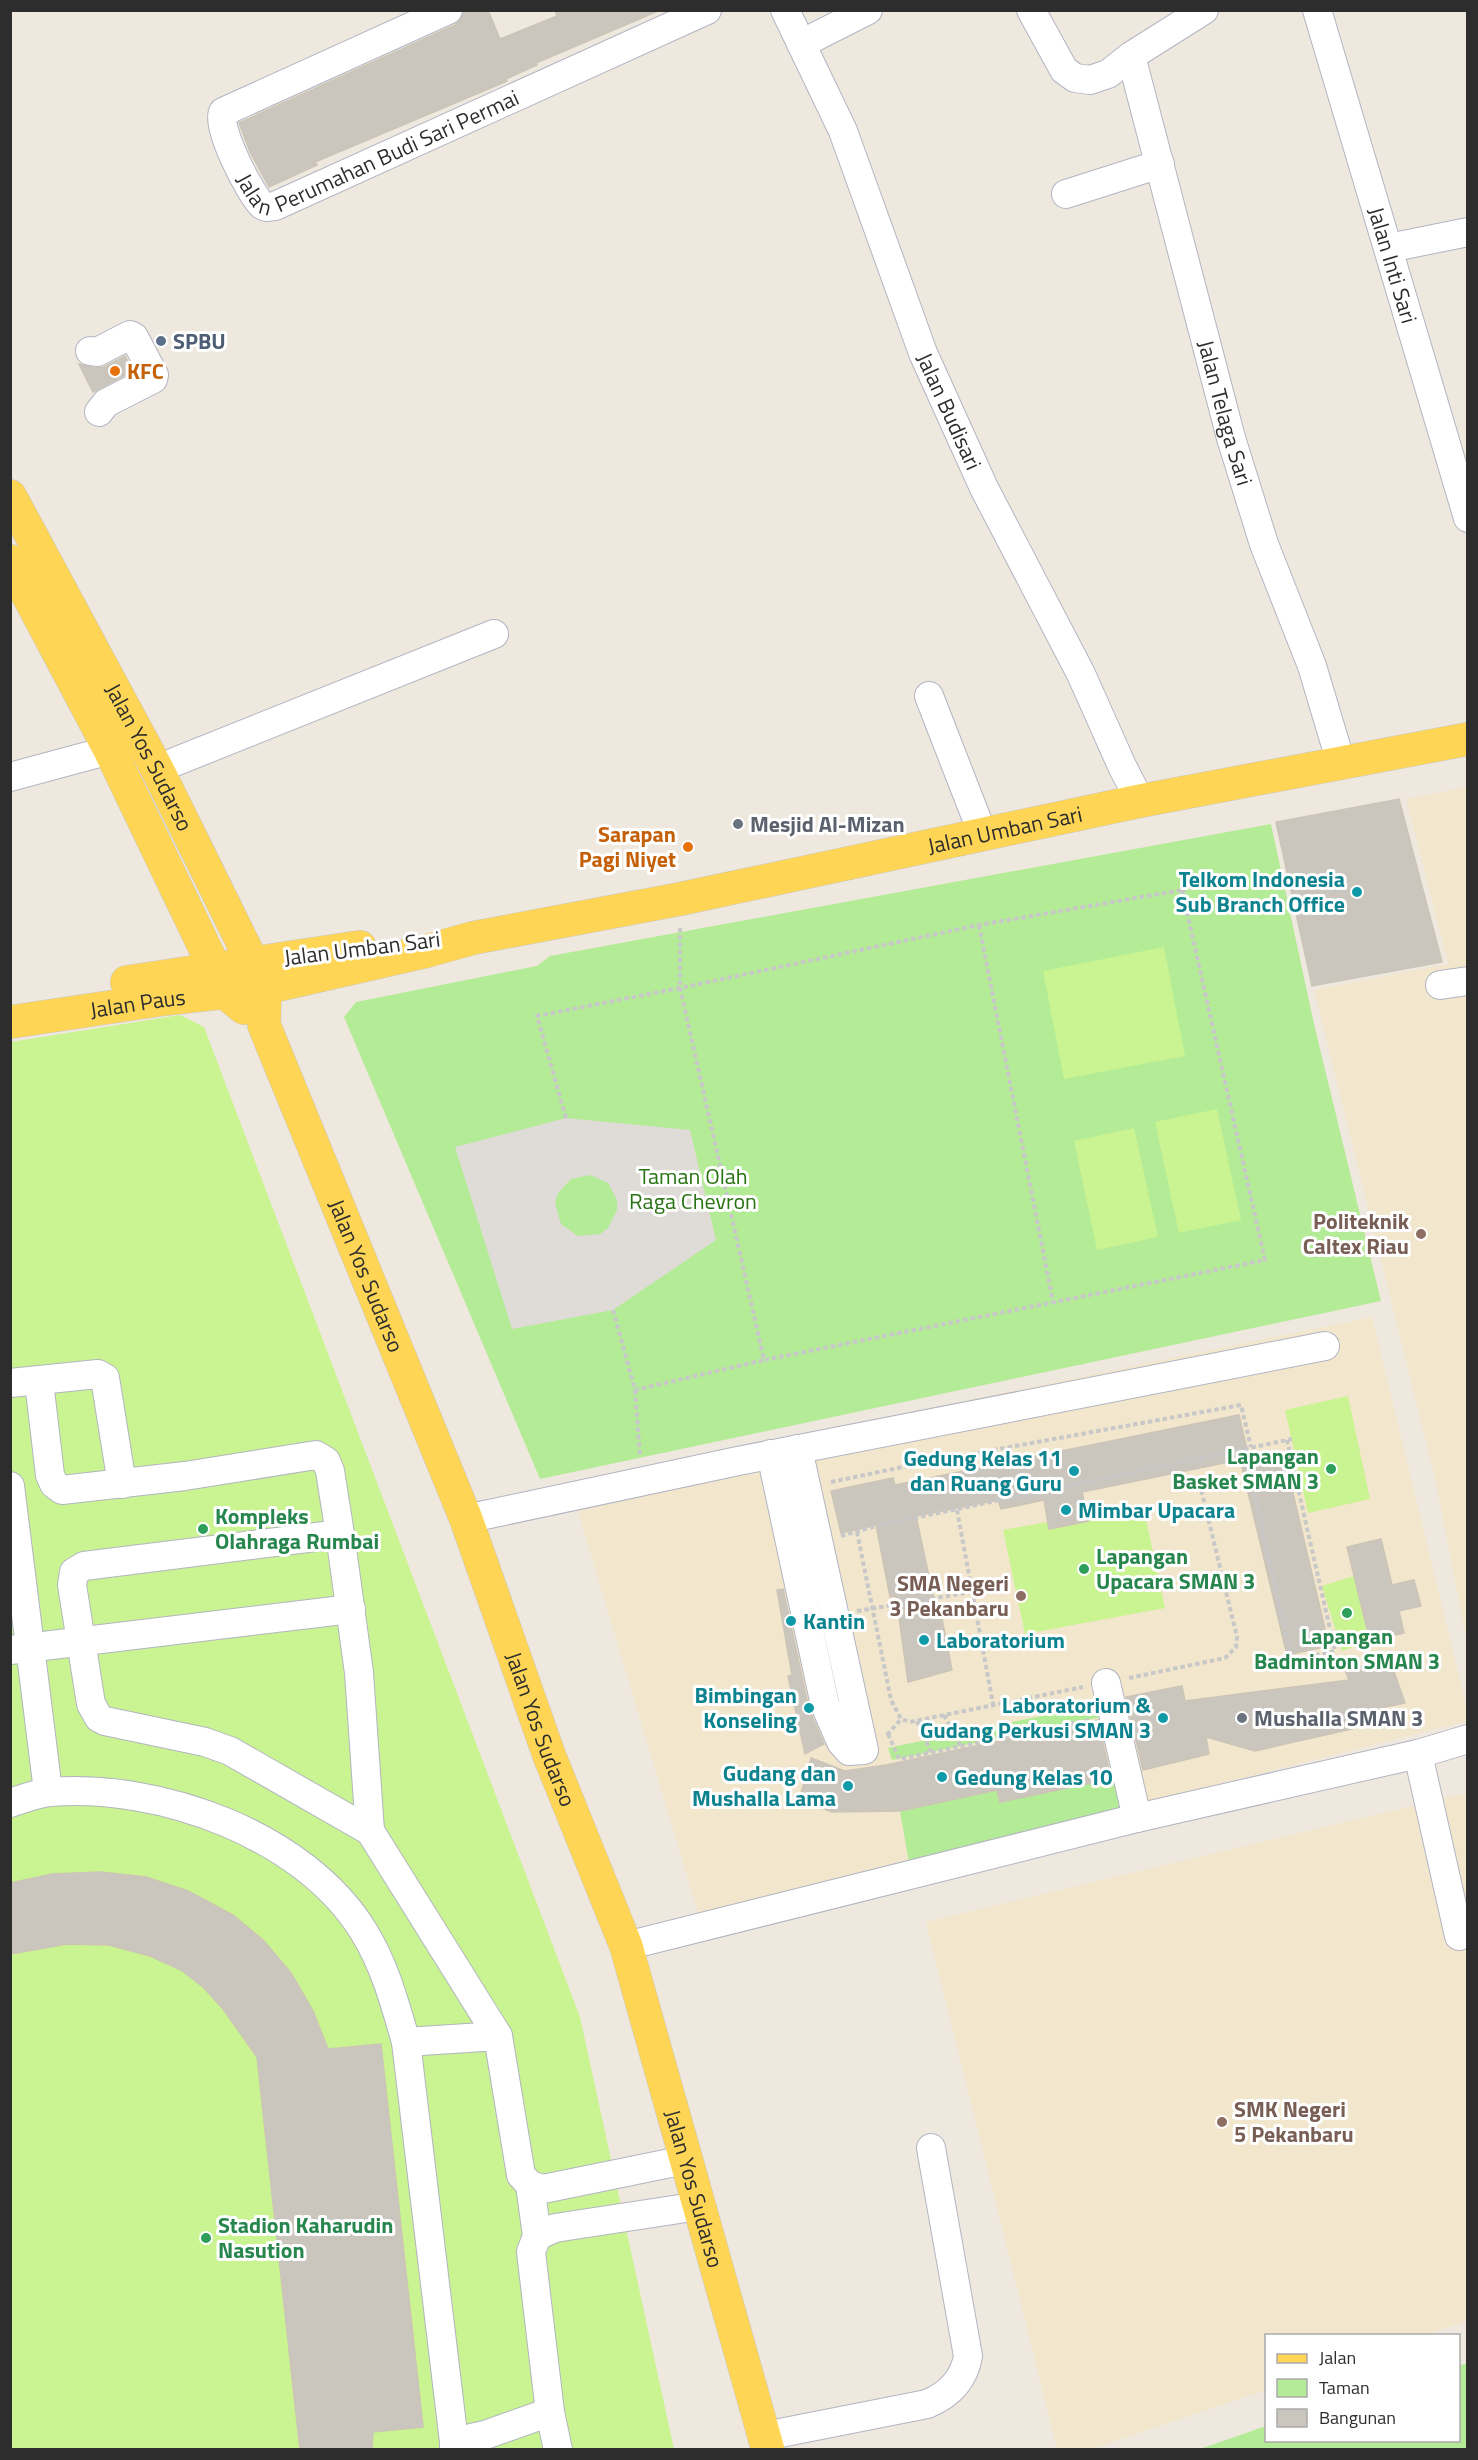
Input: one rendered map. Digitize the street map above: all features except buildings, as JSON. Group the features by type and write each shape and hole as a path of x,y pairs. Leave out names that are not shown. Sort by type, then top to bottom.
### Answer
{"main road":[{"name":"Jalan Yos Sudarso","path":"10,496 157,769 258,975 264,1025 466,1519 549,1755 626,1946 767,2443"},
{"name":"Jalan Yos Sudarso","path":"10,561 110,750 222,981 264,1025"},
{"name":"Jalan Umban Sari","path":"258,975 423,952 473,938 680,899 1140,801 1467,739"},
{"name":"Jalan Paus","path":"10,1000 222,981 258,975"},
{"name":"Jalan Paus","path":"10,1022 164,999 222,981"}],"street":[{"name":"Jalan Perumahan Budi Sari Permai","path":"448,10 223,112 220,119 224,132 250,188 262,204 268,207 275,206 707,10"},
{"name":"Jalan Budisari","path":"784,10 843,131 922,353 984,488 1081,674 1140,801"},
{"path":"801,44 868,10"},
{"path":"1031,10 1064,70 1075,78 1090,80 1108,74 1131,56 1204,10"},
{"name":"Jalan Inti Sari","path":"1317,10 1467,518"},
{"name":"Jalan Telaga Sari","path":"1131,56 1234,449 1264,544 1312,666 1341,763"},
{"path":"1066,194 1160,164"},
{"path":"1389,248 1467,232"},
{"path":"90,351 97,352 129,336 134,337 154,375 153,379 106,403 99,412"},
{"path":"157,769 494,634"},
{"path":"929,696 983,835"},
{"path":"10,777 110,750"},
{"path":"466,1519 784,1452 1325,1346"},
{"path":"10,1383 39,1382 98,1374 105,1378 122,1484"},
{"path":"39,1382 50,1475 54,1484 62,1490 122,1484 316,1455 326,1461 330,1471 340,1534 359,1673 370,1831"},
{"path":"784,1452 835,1614 864,1750 849,1751 841,1742 825,1704 784,1452"},
{"path":"10,1486 21,1649 48,1791"},
{"path":"340,1534 84,1566 74,1572 72,1585 91,1704 99,1718 205,1742 230,1750 370,1831 498,2036 521,2175 530,2185 543,2189 685,2160"},
{"path":"21,1649 351,1609"},
{"path":"1106,1683 1137,1818"},
{"path":"626,1946 1137,1818 1418,1754 1467,1739"},
{"path":"1418,1754 1459,1936"},
{"path":"10,1803 48,1791 138,1794 207,1813 272,1845 327,1886 363,1930 385,1970 406,2042 454,2446 550,2412"},
{"path":"406,2042 498,2036"},
{"path":"767,2443 927,2404 950,2392 959,2380 968,2356 931,2148"},
{"path":"530,2185 537,2236 531,2252 550,2412 558,2450"},
{"path":"537,2236 555,2228 699,2206"}],"path":[{"path":"566,1118 537,1016 979,926 1229,880"},
{"path":"635,1390 764,1360 1265,1260 1182,890"},
{"path":"680,899 680,988 764,1360"},
{"path":"979,926 1053,1302"},
{"path":"613,1310 635,1390 640,1456"},
{"path":"827,1488 831,1482 927,1462 1241,1405 1251,1448"},
{"path":"837,1527 839,1536 1289,1439 1335,1651 1293,1660 1245,1449"},
{"path":"857,1532 895,1711 901,1719 910,1722 1225,1658 1236,1647 1237,1637 1200,1485"},
{"path":"957,1510 993,1704"},
{"path":"835,1614 972,1592 1011,1576"},
{"path":"944,1715 961,1747"},
{"path":"888,1734 899,1759 1113,1715"},
{"path":"917,1721 931,1752"}],"shaded area":[{"name":"Politeknik Caltex Riau","path":"1467,787 1467,1643 1435,1478 1314,990 1448,964 1406,799"},
{"path":"566,1118 690,1130 716,1240 613,1310 512,1329 455,1147","holes":["590,1175 608,1183 617,1200 617,1210 608,1228 600,1234 578,1236 561,1224 555,1203 558,1193 571,1179"]},
{"name":"SMA Negeri 3 Pekanbaru","path":"1372,1317 1467,1709 1467,1721 699,1916 569,1482"},
{"name":"SMK Negeri 5 Pekanbaru","path":"1467,1793 1467,2321 1429,2334 1265,2334 1265,2390 1092,2449 1057,2449 926,1922"}],"green space":[{"name":"Taman Olah Raga Chevron","path":"1271,824 1314,1024 1381,1301 540,1479 344,1017 356,1002 537,966 550,956"},
{"path":"1164,947 1185,1056 1064,1079 1043,971"},
{"name":"Kompleks Olahraga Rumbai","path":"180,1015 204,1027 580,2017 674,2449 11,2450 11,1042"},
{"path":"1217,1109 1241,1220 1179,1233 1155,1122"},
{"path":"1134,1128 1158,1237 1097,1250 1074,1141"},
{"name":"Lapangan Basket SMAN 3","path":"1348,1396 1370,1499 1308,1513 1285,1410"},
{"name":"Lapangan Upacara SMAN 3","path":"1143,1505 1165,1608 1025,1634 1003,1530"},
{"name":"Lapangan Badminton SMAN 3","path":"1354,1576 1370,1641 1342,1651 1322,1586"},
{"path":"1103,1703 1106,1716 892,1760 888,1748"},
{"path":"1118,1777 1123,1809 909,1863 900,1811 997,1790 1000,1802"},
{"path":"1467,2363 1467,2449 1200,2449 1265,2426 1265,2442 1460,2442 1460,2366"}],"place":[{"name":"SPBU","path":"161,341"},
{"name":"KFC","path":"115,371"},
{"name":"Mesjid Al-Mizan","path":"738,824"},
{"name":"Sarapan Pagi Niyet","path":"688,847"},
{"name":"Telkom Indonesia Sub Branch Office","path":"1357,892"},
{"name":"Politeknik Caltex Riau","path":"1421,1234"},
{"name":"Lapangan Basket SMAN 3","path":"1331,1469"},
{"name":"Gedung Kelas 11 dan Ruang Guru","path":"1074,1471"},
{"name":"Mimbar Upacara","path":"1066,1510"},
{"name":"Kompleks Olahraga Rumbai","path":"203,1529"},
{"name":"Lapangan Upacara SMAN 3","path":"1084,1569"},
{"name":"SMA Negeri 3 Pekanbaru","path":"1021,1596"},
{"name":"Lapangan Badminton SMAN 3","path":"1347,1613"},
{"name":"Kantin","path":"791,1621"},
{"name":"Laboratorium","path":"924,1640"},
{"name":"Bimbingan Konseling","path":"809,1708"},
{"name":"Laboratorium & Gudang Perkusi SMAN 3","path":"1163,1718"},
{"name":"Mushalla SMAN 3","path":"1242,1718"},
{"name":"Gedung Kelas 10","path":"942,1777"},
{"name":"Gudang dan Mushalla Lama","path":"848,1786"},
{"name":"SMK Negeri 5 Pekanbaru","path":"1222,2122"},
{"name":"Stadion Kaharudin Nasution","path":"206,2238"}]}
